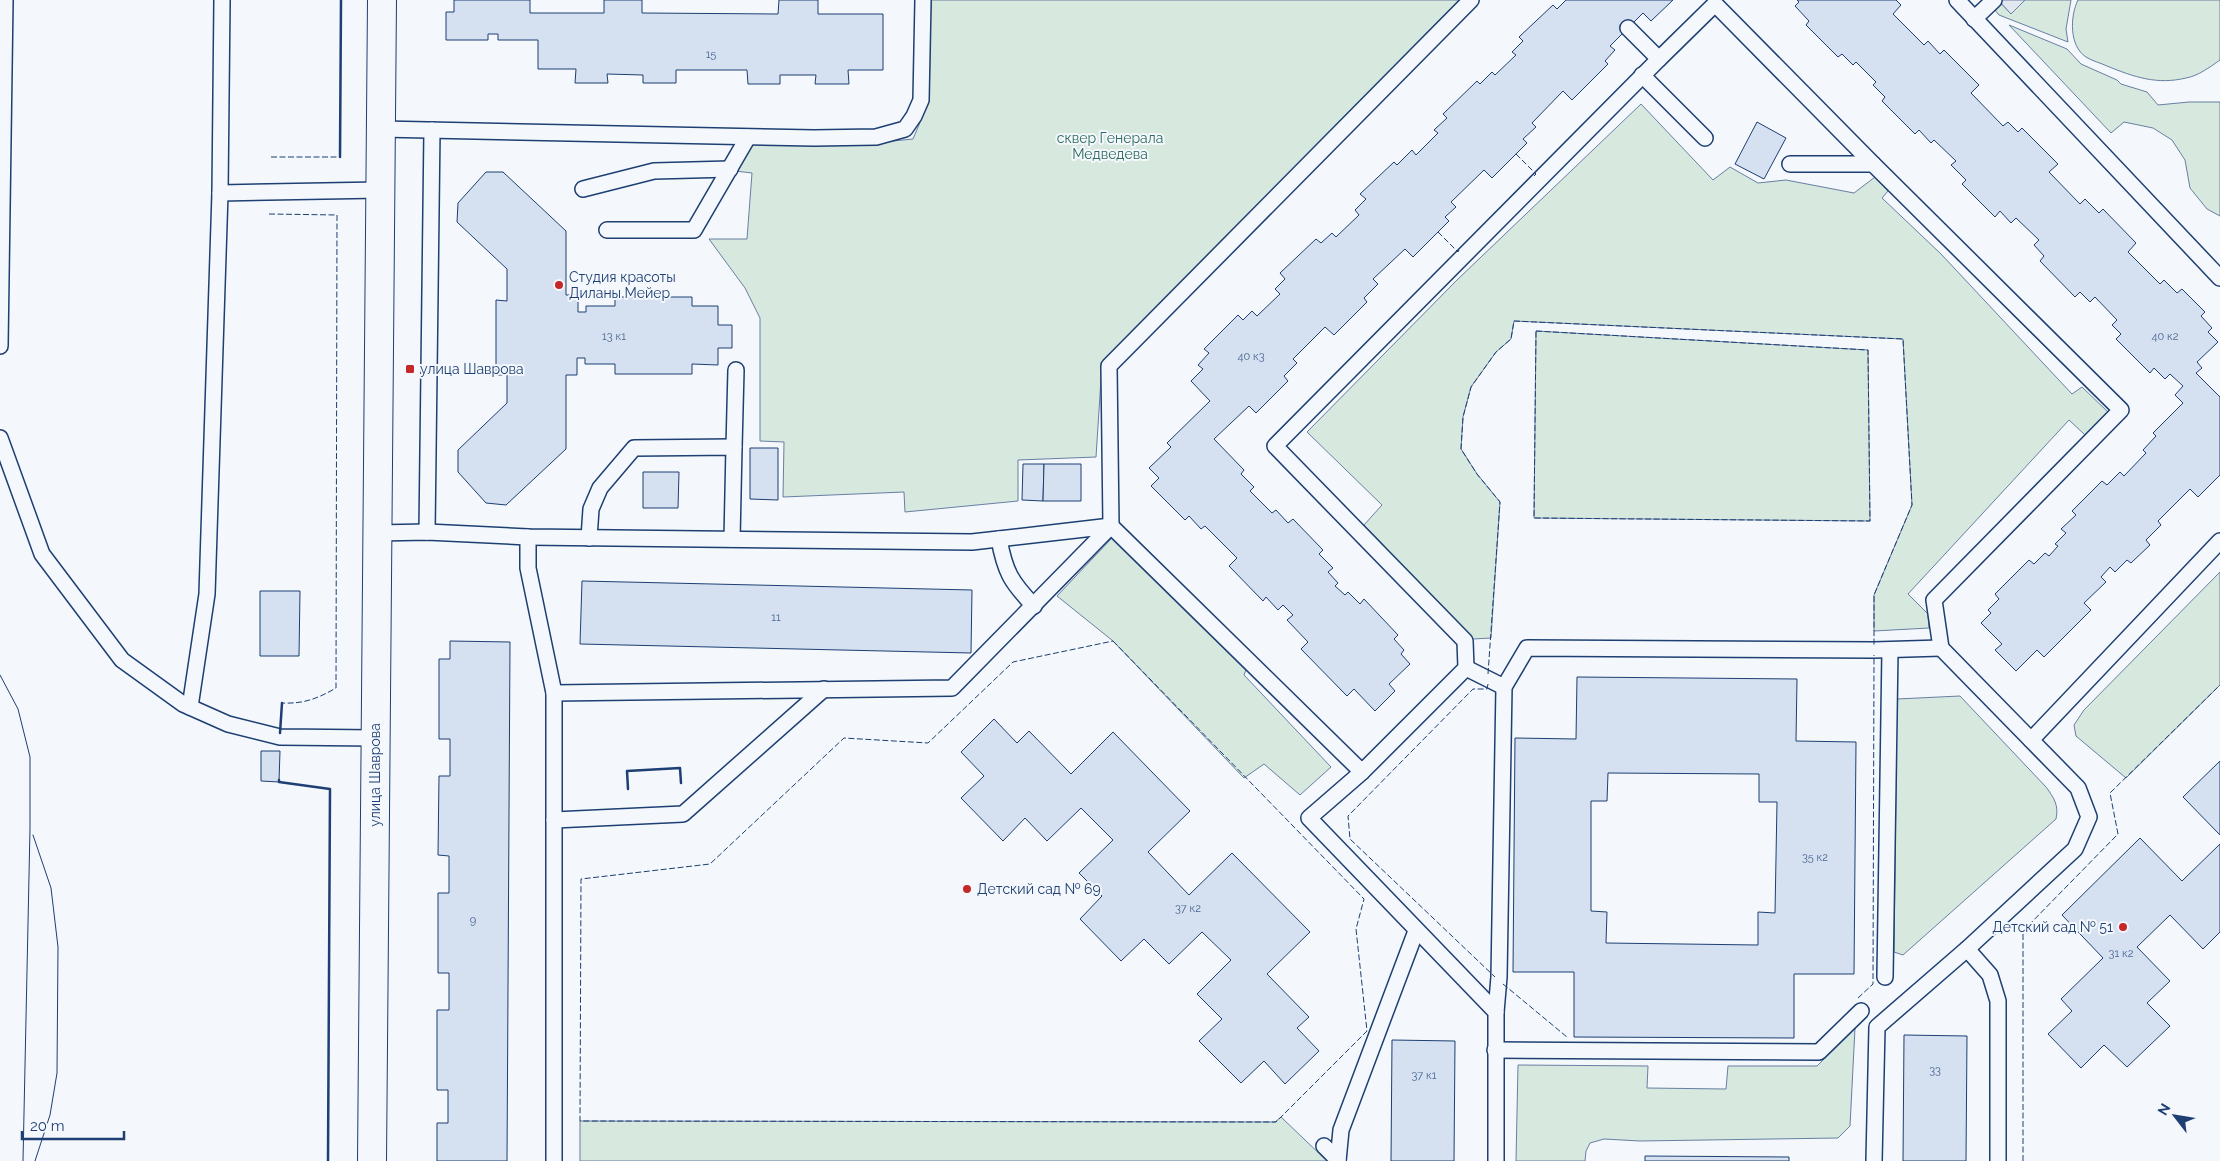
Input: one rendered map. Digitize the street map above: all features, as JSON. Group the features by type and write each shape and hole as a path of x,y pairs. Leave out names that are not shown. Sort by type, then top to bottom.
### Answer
{"street":[{"name":"улица Шаврова","path":"372,1161 382,0"}],"lane":[{"path":"0,346 5,0"},
{"path":"190,707 207,594 220,193 222,0"},
{"path":"381,129 748,137 876,137 905,129 914,116 921,100 923,0"},
{"path":"554,693 952,688 1111,526 1109,366 1471,0"},
{"path":"1957,0 1983,7 2220,278"},
{"path":"1496,1012 1309,818 1362,772 1466,668 1465,642 1275,446 1642,75 1715,4 1872,164 2121,410 1934,600 1941,648 2078,788 2089,817 2075,849 1968,949 1877,1027 1874,1161"},
{"path":"1628,28 1659,59"},
{"path":"1642,75 1705,138"},
{"path":"427,532 432,130"},
{"path":"607,230 694,230 748,137"},
{"path":"1790,164 1872,164"},
{"path":"583,189 654,171 730,169"},
{"path":"220,193 380,190"},
{"path":"732,539 736,370"},
{"path":"0,438 42,554 122,660 190,707 228,724 280,737 375,738"},
{"path":"589,538 591,509 600,488 634,448 734,447"},
{"path":"377,533 427,532 589,538 972,542 1111,526"},
{"path":"1111,526 1362,772"},
{"path":"528,537 528,568 554,693 554,1161"},
{"path":"999,539 1003,564 1015,586 1034,606"},
{"path":"2031,740 2220,541"},
{"path":"1496,1161 1495,1050 1499,977 1504,687 1527,648 1890,650 1941,648"},
{"path":"1885,977 1890,650"},
{"path":"1466,668 1504,687"},
{"path":"554,820 683,814 824,689"},
{"path":"1338,1160 1341,1130 1416,931"},
{"path":"1968,949 1990,975 1998,1001 1998,1161"},
{"path":"1495,1050 1819,1052 1861,1011"},
{"path":"1324,1146 1338,1160"}],"green space":[{"name":"сквер Генерала Медведева","path":"931,0 1459,0 1102,364 1096,457 1018,460 1018,501 905,512 904,492 783,497 784,442 760,441 760,318 745,288 709,239 747,239 752,173 735,171 751,143 883,142 913,139 929,101"},
{"path":"2025,0 2071,0 2066,29 2068,42 1999,15 1994,9 2000,2 2011,14"},
{"path":"2078,0 2220,0 2220,60 2195,75 2165,81 2146,79 2091,60 2080,52 2074,38 2073,14"},
{"path":"2009,25 2067,49 2081,64 2117,80 2121,84 2147,92 2158,105 2220,102 2220,216 2207,209 2190,188 2185,160 2172,140 2153,128 2124,122 2111,133"},
{"path":"1641,104 1713,180 1730,167 1758,183 1786,180 1854,193 1875,177 1888,191 1882,198 1941,254 2072,394 2082,387 2108,412 2085,435 2069,420 1908,594 1928,614 1929,628 1874,631 1874,595 1912,505 1903,339 1514,321 1511,339 1496,352 1471,387 1463,417 1461,449 1477,474 1500,502 1491,638 1473,639 1364,525 1382,505 1307,432 1457,280"},
{"path":"1536,331 1868,350 1870,521 1534,518"},
{"path":"1112,538 1247,667 1244,675 1331,767 1300,795 1264,764 1244,778 1113,641 1057,596"},
{"path":"2220,572 2220,685 2126,778 2076,736 2074,725 2084,710"},
{"path":"1960,696 2046,787 2055,802 2057,810 2056,819 1903,955 1894,952 1897,699"},
{"path":"1855,1028 1850,1126 1838,1138 1640,1141 1604,1139 1590,1143 1586,1151 1585,1161 1516,1161 1518,1065 1648,1066 1647,1088 1726,1089 1728,1066 1817,1066"},
{"path":"1281,1117 1327,1161 580,1161 580,1121 1275,1122"}],"shaded area":[{"path":"2002,0 2025,0 2011,14 2000,2"}],"building":[{"path":"454,0 530,0 530,13 604,13 604,0 642,0 642,13 778,14 779,0 818,0 818,14 883,14 883,70 848,70 849,84 815,84 816,75 780,75 780,84 748,84 747,70 676,70 676,83 643,83 643,75 607,74 608,83 575,83 576,69 538,69 538,40 498,40 498,34 488,34 488,40 446,40 446,12 454,12"},
{"path":"1566,0 1673,0 1651,21 1643,13 1610,46 1615,50 1605,61 1608,64 1572,100 1563,91 1532,123 1536,127 1523,139 1527,143 1492,178 1484,170 1451,202 1456,207 1445,217 1449,221 1413,257 1405,249 1373,279 1378,284 1364,298 1367,302 1334,335 1325,327 1293,359 1297,363 1284,376 1288,381 1256,413 1249,406 1214,439 1244,470 1241,474 1254,487 1250,491 1272,513 1276,510 1288,523 1293,519 1323,550 1319,554 1333,568 1328,572 1338,583 1335,586 1345,595 1348,592 1360,604 1364,599 1398,635 1394,639 1404,650 1401,654 1410,664 1389,684 1395,691 1375,711 1354,689 1347,696 1301,649 1308,642 1287,620 1293,615 1283,605 1278,610 1266,597 1263,601 1229,566 1237,558 1205,526 1201,529 1189,516 1185,520 1151,486 1159,478 1149,468 1171,447 1167,443 1210,401 1191,381 1203,369 1198,365 1209,353 1204,349 1238,315 1243,320 1252,311 1257,316 1280,294 1275,289 1285,279 1280,273 1316,239 1321,243 1332,233 1336,237 1359,215 1355,210 1366,199 1360,194 1394,162 1397,165 1412,150 1416,155 1438,133 1434,130 1447,118 1443,114 1477,81 1480,84 1492,72 1495,75 1516,55 1512,52 1523,41 1519,37 1553,5 1557,9"},
{"path":"1797,0 1896,0 1901,5 1893,14 1924,45 1928,41 1940,54 1944,50 1979,85 1971,93 2003,126 2008,122 2018,132 2022,128 2058,164 2049,172 2080,204 2085,199 2099,213 2103,209 2136,243 2128,252 2160,284 2164,280 2177,293 2182,289 2205,312 2201,316 2212,328 2208,332 2218,342 2197,362 2202,368 2196,373 2220,397 2220,475 2198,497 2190,489 2158,521 2161,525 2146,540 2150,545 2131,563 2127,560 2115,572 2110,567 2101,577 2106,582 2084,603 2091,610 2044,657 2037,650 2016,671 1995,650 2002,644 1981,623 1991,613 1988,610 1999,599 1995,594 2029,560 2034,564 2045,553 2049,556 2058,546 2055,544 2066,533 2061,529 2076,515 2072,511 2102,481 2107,485 2120,472 2124,476 2146,453 2143,450 2156,436 2153,433 2183,403 2175,395 2183,386 2170,374 2165,379 2154,368 2150,373 2116,339 2121,334 2112,325 2117,320 2095,297 2090,302 2080,292 2075,297 2040,261 2044,256 2034,245 2039,240 2016,218 2011,223 2000,211 1995,217 1962,184 1966,180 1951,165 1956,161 1934,140 1931,143 1919,130 1915,134 1882,101 1885,97 1873,85 1876,82 1856,62 1853,65 1842,54 1838,57 1806,25 1809,21 1795,6 1799,2"},
{"path":"1757,122 1786,138 1764,179 1735,164"},
{"path":"486,172 503,172 566,231 566,295 578,295 578,312 586,312 586,306 615,306 615,297 692,297 692,306 718,306 718,325 732,325 732,348 718,348 718,365 692,364 692,374 615,374 615,364 585,364 585,358 577,358 577,375 566,375 566,449 506,505 486,503 458,472 458,450 507,403 507,375 496,375 496,300 507,301 507,269 457,222 458,203"},
{"path":"750,448 778,448 778,500 750,499"},
{"path":"1023,464 1044,464 1043,501 1022,500"},
{"path":"1044,464 1081,464 1081,501 1043,501"},
{"path":"643,472 679,472 678,508 643,508"},
{"path":"582,581 972,590 971,653 580,644"},
{"path":"260,591 300,591 299,656 260,656"},
{"path":"450,641 510,642 507,1161 437,1161 437,1123 448,1123 448,1090 437,1090 437,1010 449,1010 449,973 438,973 438,893 449,893 449,856 438,855 439,776 450,776 450,739 439,739 439,659 450,659"},
{"path":"1577,677 1797,679 1796,741 1856,742 1854,974 1794,974 1794,1038 1574,1037 1574,972 1513,972 1515,738 1576,739","holes":["1608,773 1759,774 1759,802 1777,802 1775,913 1758,912 1758,945 1606,943 1607,912 1591,911 1591,801 1607,801"]},
{"path":"994,719 1017,743 1029,731 1071,774 1113,732 1190,811 1148,852 1189,895 1232,853 1310,932 1267,974 1309,1017 1297,1028 1319,1051 1285,1084 1264,1061 1241,1083 1199,1041 1222,1019 1197,994 1231,960 1202,932 1169,964 1144,939 1121,961 1080,919 1102,896 1079,873 1113,840 1081,808 1047,841 1025,818 1003,841 961,798 984,776 961,752"},
{"path":"261,751 280,751 279,782 261,781"},
{"path":"2220,761 2220,835 2183,797"},
{"path":"2140,838 2182,881 2220,844 2220,932 2203,949 2170,915 2137,947 2170,981 2147,1003 2170,1026 2127,1067 2104,1045 2081,1068 2048,1034 2072,1011 2061,999 2103,958 2062,915"},
{"path":"1904,1035 1967,1036 1966,1161 1903,1161"},
{"path":"1392,1040 1455,1041 1454,1161 1391,1161"},
{"path":"1645,1156 1789,1157 1789,1161 1645,1161"}],"tram line":[{"path":"0,675 18,709 30,757 23,1161"},
{"path":"33,835 51,888 58,947 57,1073 50,1115 35,1161"}],"fence":[{"path":"1516,154 1536,174 1534,176"},
{"path":"271,157 340,157"},
{"path":"269,214 337,215 336,688 310,700 297,703 282,703"},
{"path":"1438,232 1458,252 1459,250"},
{"path":"1488,674 1500,502 1477,474 1461,449 1463,417 1471,387 1496,352 1511,339 1514,321 1903,339 1912,505 1874,595 1874,647"},
{"path":"1536,331 1868,350 1870,521 1534,518 1536,331"},
{"path":"1113,641 1364,899 1356,929 1367,1031 1276,1122 580,1121 581,879 710,864 844,738 928,743 1013,662 1113,641"},
{"path":"1858,998 1873,984 1874,655"},
{"path":"1488,684 1487,689 1473,689 1348,816 1350,839 1495,977"},
{"path":"2023,1161 2023,931 2118,834 2110,793 2220,685"},
{"path":"1503,984 1567,1037"}],"wall":[{"path":"340,157 341,0"},
{"path":"280,733 282,703"},
{"path":"628,789 627,771 680,768 681,783"},
{"path":"279,780 279,782 330,789 328,1161"}],"place":[{"name":"Студия красоты Диланы Мейер","path":"559,285"},
{"name":"улица Шаврова","path":"410,369"},
{"name":"Детский сад № 69","path":"967,889"},
{"name":"Детский сад № 51","path":"2123,927"}]}
